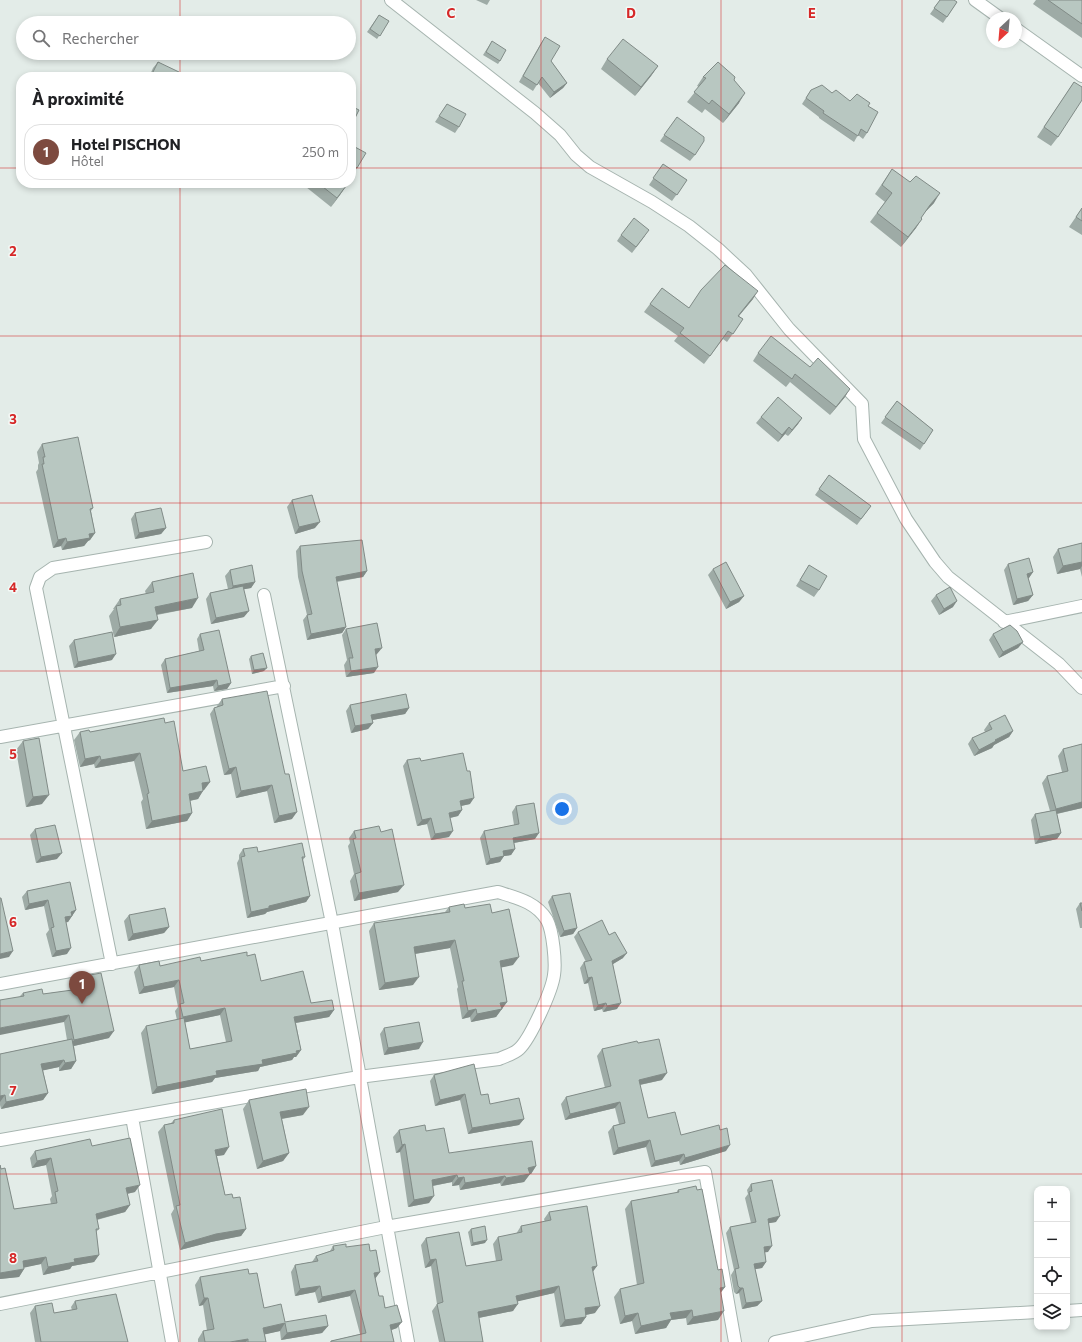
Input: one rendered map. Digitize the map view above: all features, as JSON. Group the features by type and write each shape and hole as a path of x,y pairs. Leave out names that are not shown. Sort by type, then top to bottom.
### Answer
{"street":[{"path":"390,0 535,113 560,135 576,155 590,167 652,202 689,226 718,249 746,275 789,329 862,404 864,439 906,519 935,562 948,577 1059,664 1082,688"},
{"path":"975,0 992,12"},
{"path":"1022,33 1082,76"},
{"path":"112,964 36,588 40,577 53,568 206,542"},
{"path":"264,596 284,686 332,923 408,1342"},
{"path":"1004,622 1082,606"},
{"path":"0,737 284,686"},
{"path":"0,984 498,892 531,903 547,921 554,951 554,975 544,1004 526,1040 518,1050 499,1059 359,1077 0,1140"},
{"path":"132,1117 172,1342"},
{"path":"0,1304 386,1227 705,1172 735,1342"},
{"path":"1070,1311 1082,1310"},
{"path":"775,1342 872,1321 1034,1312"}],"building":[{"path":"940,0 954,0 957,2 947,17 934,8"},
{"path":"1048,0 1082,0 1082,24"},
{"path":"379,15 389,21 380,36 370,29"},
{"path":"545,37 560,46 551,61 567,83 554,92 542,77 537,85 523,76"},
{"path":"623,39 658,66 641,87 607,59"},
{"path":"492,41 506,50 500,61 486,52"},
{"path":"158,62 179,72 153,72"},
{"path":"718,62 735,77 734,80 745,93 729,114 712,100 709,104 694,92 706,78 703,77"},
{"path":"1074,82 1082,87 1082,100 1058,137 1044,127"},
{"path":"822,85 832,93 836,90 850,101 857,94 870,103 868,106 878,112 867,133 861,129 858,136 823,113 824,111 806,98 811,90"},
{"path":"447,104 466,114 459,127 439,116"},
{"path":"356,108 359,110 356,116"},
{"path":"677,117 704,137 704,141 695,155 664,135"},
{"path":"356,148 366,153 357,168 356,167"},
{"path":"663,164 687,180 677,195 653,178"},
{"path":"892,169 910,182 916,176 940,193 908,237 877,213 892,193 882,185"},
{"path":"324,188 344,188 337,198"},
{"path":"1082,208 1082,221 1076,217"},
{"path":"634,218 649,230 636,247 621,235"},
{"path":"725,265 758,291 738,316 743,319 733,334 728,331 710,356 680,333 684,328 650,304 662,288 689,308 701,290"},
{"path":"771,336 810,367 818,358 850,389 836,407 795,374 792,379 758,353"},
{"path":"778,397 802,418 792,430 789,427 782,435 761,417"},
{"path":"897,401 933,430 924,444 885,417"},
{"path":"78,437 93,508 90,509 95,533 89,534 90,538 67,542 66,538 58,540 42,464 44,464 43,457 45,457 42,444"},
{"path":"829,475 871,506 861,519 819,489"},
{"path":"312,495 320,522 299,527 292,500"},
{"path":"161,508 166,528 139,533 135,513"},
{"path":"362,540 367,571 336,577 346,627 311,634 307,615 312,614 302,571 300,546"},
{"path":"1082,543 1082,562 1063,566 1058,549"},
{"path":"1029,558 1033,572 1027,574 1033,595 1017,599 1008,564"},
{"path":"726,562 744,596 730,602 713,569"},
{"path":"252,565 255,582 233,586 230,570"},
{"path":"809,565 827,576 819,590 800,580"},
{"path":"193,573 198,598 155,607 158,620 120,627 116,606 121,605 120,599 154,592 152,582"},
{"path":"243,586 249,611 216,618 210,593"},
{"path":"950,587 957,601 944,609 936,595"},
{"path":"377,623 382,648 375,649 378,667 351,671 349,658 353,658 346,629"},
{"path":"1010,625 1017,631 1023,642 1003,652 993,634"},
{"path":"219,630 231,683 218,686 217,680 170,688 165,659 204,650 200,634"},
{"path":"112,632 116,654 78,662 74,640"},
{"path":"263,653 267,668 254,670 251,656"},
{"path":"267,691 285,774 289,774 297,812 279,816 272,785 241,791 236,767 229,769 214,708 223,705 222,699"},
{"path":"406,694 409,708 371,715 373,723 355,726 350,705"},
{"path":"1005,715 1013,731 979,750 972,738 992,729 989,723"},
{"path":"164,718 165,723 174,721 183,771 206,766 210,782 202,783 203,791 189,794 192,813 152,821 147,794 149,793 140,753 101,760 100,756 85,759 80,732 89,730 90,732"},
{"path":"39,738 49,795 33,797 23,741"},
{"path":"1082,744 1082,802 1056,809 1047,776 1068,771 1063,749"},
{"path":"463,753 467,771 470,771 474,798 460,801 462,810 449,813 453,831 435,834 431,818 422,820 407,760 420,758 421,761"},
{"path":"534,803 539,833 513,838 515,849 503,851 504,856 490,859 484,831 519,824 516,806"},
{"path":"1056,810 1061,833 1040,837 1035,814"},
{"path":"55,825 62,853 41,857 35,829"},
{"path":"379,826 381,832 392,829 404,885 359,893 355,874 361,872 353,839 356,838 354,831"},
{"path":"302,843 305,857 302,857 310,896 251,912 241,857 245,856 243,849 257,847 258,852"},
{"path":"70,882 76,910 71,912 72,916 65,917 71,948 56,951 51,928 54,927 48,900 29,904 27,891"},
{"path":"570,893 577,928 564,931 552,896"},
{"path":"0,898 13,951 0,954"},
{"path":"464,904 465,908 490,904 492,913 509,909 519,957 500,961 507,1002 500,1003 502,1009 477,1014 476,1009 468,1011 462,981 464,981 455,940 414,947 419,977 385,983 374,923 450,912 449,907"},
{"path":"165,908 169,927 133,934 129,915"},
{"path":"602,920 609,935 615,932 627,953 612,961 621,1003 607,1006 606,1003 598,1005 592,977 588,978 584,962 592,960 578,932"},
{"path":"247,952 247,956 255,954 261,981 303,971 311,1003 332,1000 334,1010 294,1017 301,1050 296,1051 297,1053 262,1060 263,1064 216,1071 217,1075 157,1087 146,1026 184,1018 190,1049 232,1041 225,1008 183,1017 180,1004 184,1003 179,980 144,987 139,965 159,961 160,966 200,957 201,961"},
{"path":"101,973 114,1031 74,1040 69,1015 0,1028 0,1000 24,996 23,993 42,989 43,994 87,988 85,976"},
{"path":"419,1022 423,1042 388,1048 384,1028"},
{"path":"72,1039 76,1061 65,1063 64,1060 41,1064 48,1093 6,1102 5,1095 0,1096 0,1054"},
{"path":"659,1039 667,1073 639,1080 648,1118 675,1112 681,1135 719,1125 720,1130 727,1128 730,1145 685,1158 684,1154 655,1161 650,1140 618,1148 613,1126 625,1123 620,1102 570,1114 566,1097 611,1086 602,1049 637,1041 638,1043"},
{"path":"474,1064 481,1095 488,1094 490,1104 519,1098 524,1119 472,1128 465,1094 440,1100 434,1075"},
{"path":"306,1089 309,1107 280,1112 289,1153 263,1161 249,1100"},
{"path":"222,1109 229,1147 215,1150 225,1195 232,1194 233,1198 240,1197 246,1229 216,1234 185,1243 176,1206 180,1205 164,1125 174,1123 174,1120"},
{"path":"425,1125 426,1131 444,1128 449,1153 532,1141 536,1166 528,1168 530,1174 506,1178 505,1176 465,1183 464,1177 458,1178 457,1175 432,1180 434,1196 414,1200 405,1144 402,1145 399,1130"},
{"path":"130,1138 140,1185 126,1188 130,1205 96,1214 99,1229 96,1229 99,1255 74,1259 75,1262 48,1267 46,1257 23,1261 24,1269 0,1273 0,1165 1,1169 5,1168 14,1209 57,1203 55,1192 58,1191 51,1158 37,1161 35,1151 90,1139 92,1146"},
{"path":"772,1180 780,1216 768,1219 772,1246 764,1247 766,1262 754,1264 762,1301 746,1303 743,1288 738,1286 735,1269 739,1268 730,1227 756,1222 749,1192 752,1191 751,1184"},
{"path":"696,1186 697,1190 702,1189 718,1270 722,1269 725,1287 720,1288 724,1311 693,1317 692,1310 670,1313 672,1319 641,1326 638,1313 625,1316 620,1289 644,1283 631,1201 679,1192 678,1190"},
{"path":"587,1206 597,1266 592,1267 600,1306 585,1308 586,1317 565,1320 559,1286 516,1296 518,1304 478,1312 483,1342 445,1342 437,1304 443,1302 436,1259 430,1260 426,1238 459,1232 466,1266 502,1260 498,1237 522,1232 521,1226 551,1220 549,1212"},
{"path":"485,1226 487,1240 473,1243 471,1229"},
{"path":"346,1244 346,1247 369,1244 370,1251 376,1250 380,1272 374,1273 379,1296 383,1296 385,1308 397,1305 402,1322 390,1325 394,1342 331,1342 366,1333 355,1290 322,1297 320,1286 300,1289 295,1265 318,1261 316,1256 334,1250 333,1246"},
{"path":"248,1269 249,1274 257,1273 264,1308 281,1304 285,1322 326,1315 328,1326 287,1333 285,1323 263,1328 266,1342 248,1342 248,1339 230,1342 205,1342 203,1331 214,1329 208,1298 204,1298 200,1277"},
{"path":"116,1294 128,1342 41,1342 35,1306 52,1303 54,1313 77,1309 75,1301"}],"place":[{"name":"Hotel PISCHON","path":"82,1004"}]}
